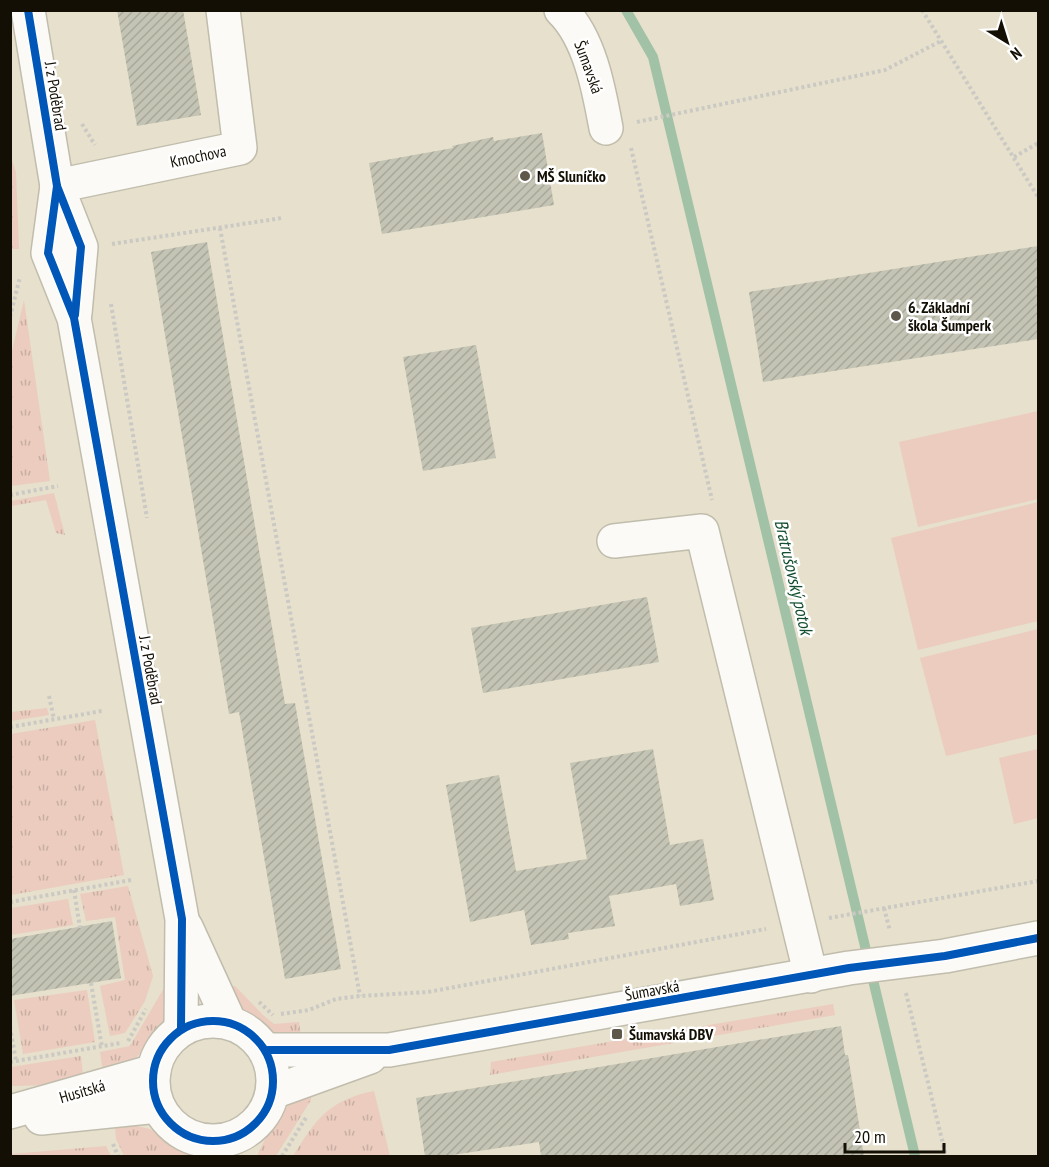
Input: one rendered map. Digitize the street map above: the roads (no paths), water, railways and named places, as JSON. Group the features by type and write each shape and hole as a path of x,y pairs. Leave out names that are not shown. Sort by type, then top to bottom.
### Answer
{"street":[{"name":"J. z Poděbrad","path":"28,10 57,186 81,247 75,318 182,919 181,1029"},
{"name":"Kmochova","path":"57,186 240,148 223,10"},
{"name":"Šumavská","path":"561,10 568,17 586,51 598,87 606,128"},
{"path":"614,541 702,531 812,976"},
{"name":"J. z Poděbrad","path":"182,919 231,1023"},
{"name":"Šumavská","path":"268,1050 389,1050 849,968 945,956 1038,938"},
{"path":"218,1020 231,1023 243,1028 268,1050 272,1064 273,1092 266,1110 242,1145 223,1141 205,1148 169,1122 158,1106 153,1090 154,1071 159,1054 168,1040 181,1029 201,1022 218,1020"},
{"name":"Šumavská","path":"273,1092 389,1050"},
{"name":"Husitská","path":"10,1112 154,1071"},
{"name":"Husitská","path":"10,1120 158,1106"}],"waterway":[{"name":"Bratrušovský potok","path":"626,10 653,57 915,1156"}],"place":[{"name":"MŠ Sluníčko","path":"525,176"},
{"name":"6. Základní škola Šumperk","path":"896,316"},
{"name":"Šumavská DBV","path":"617,1034"}]}
